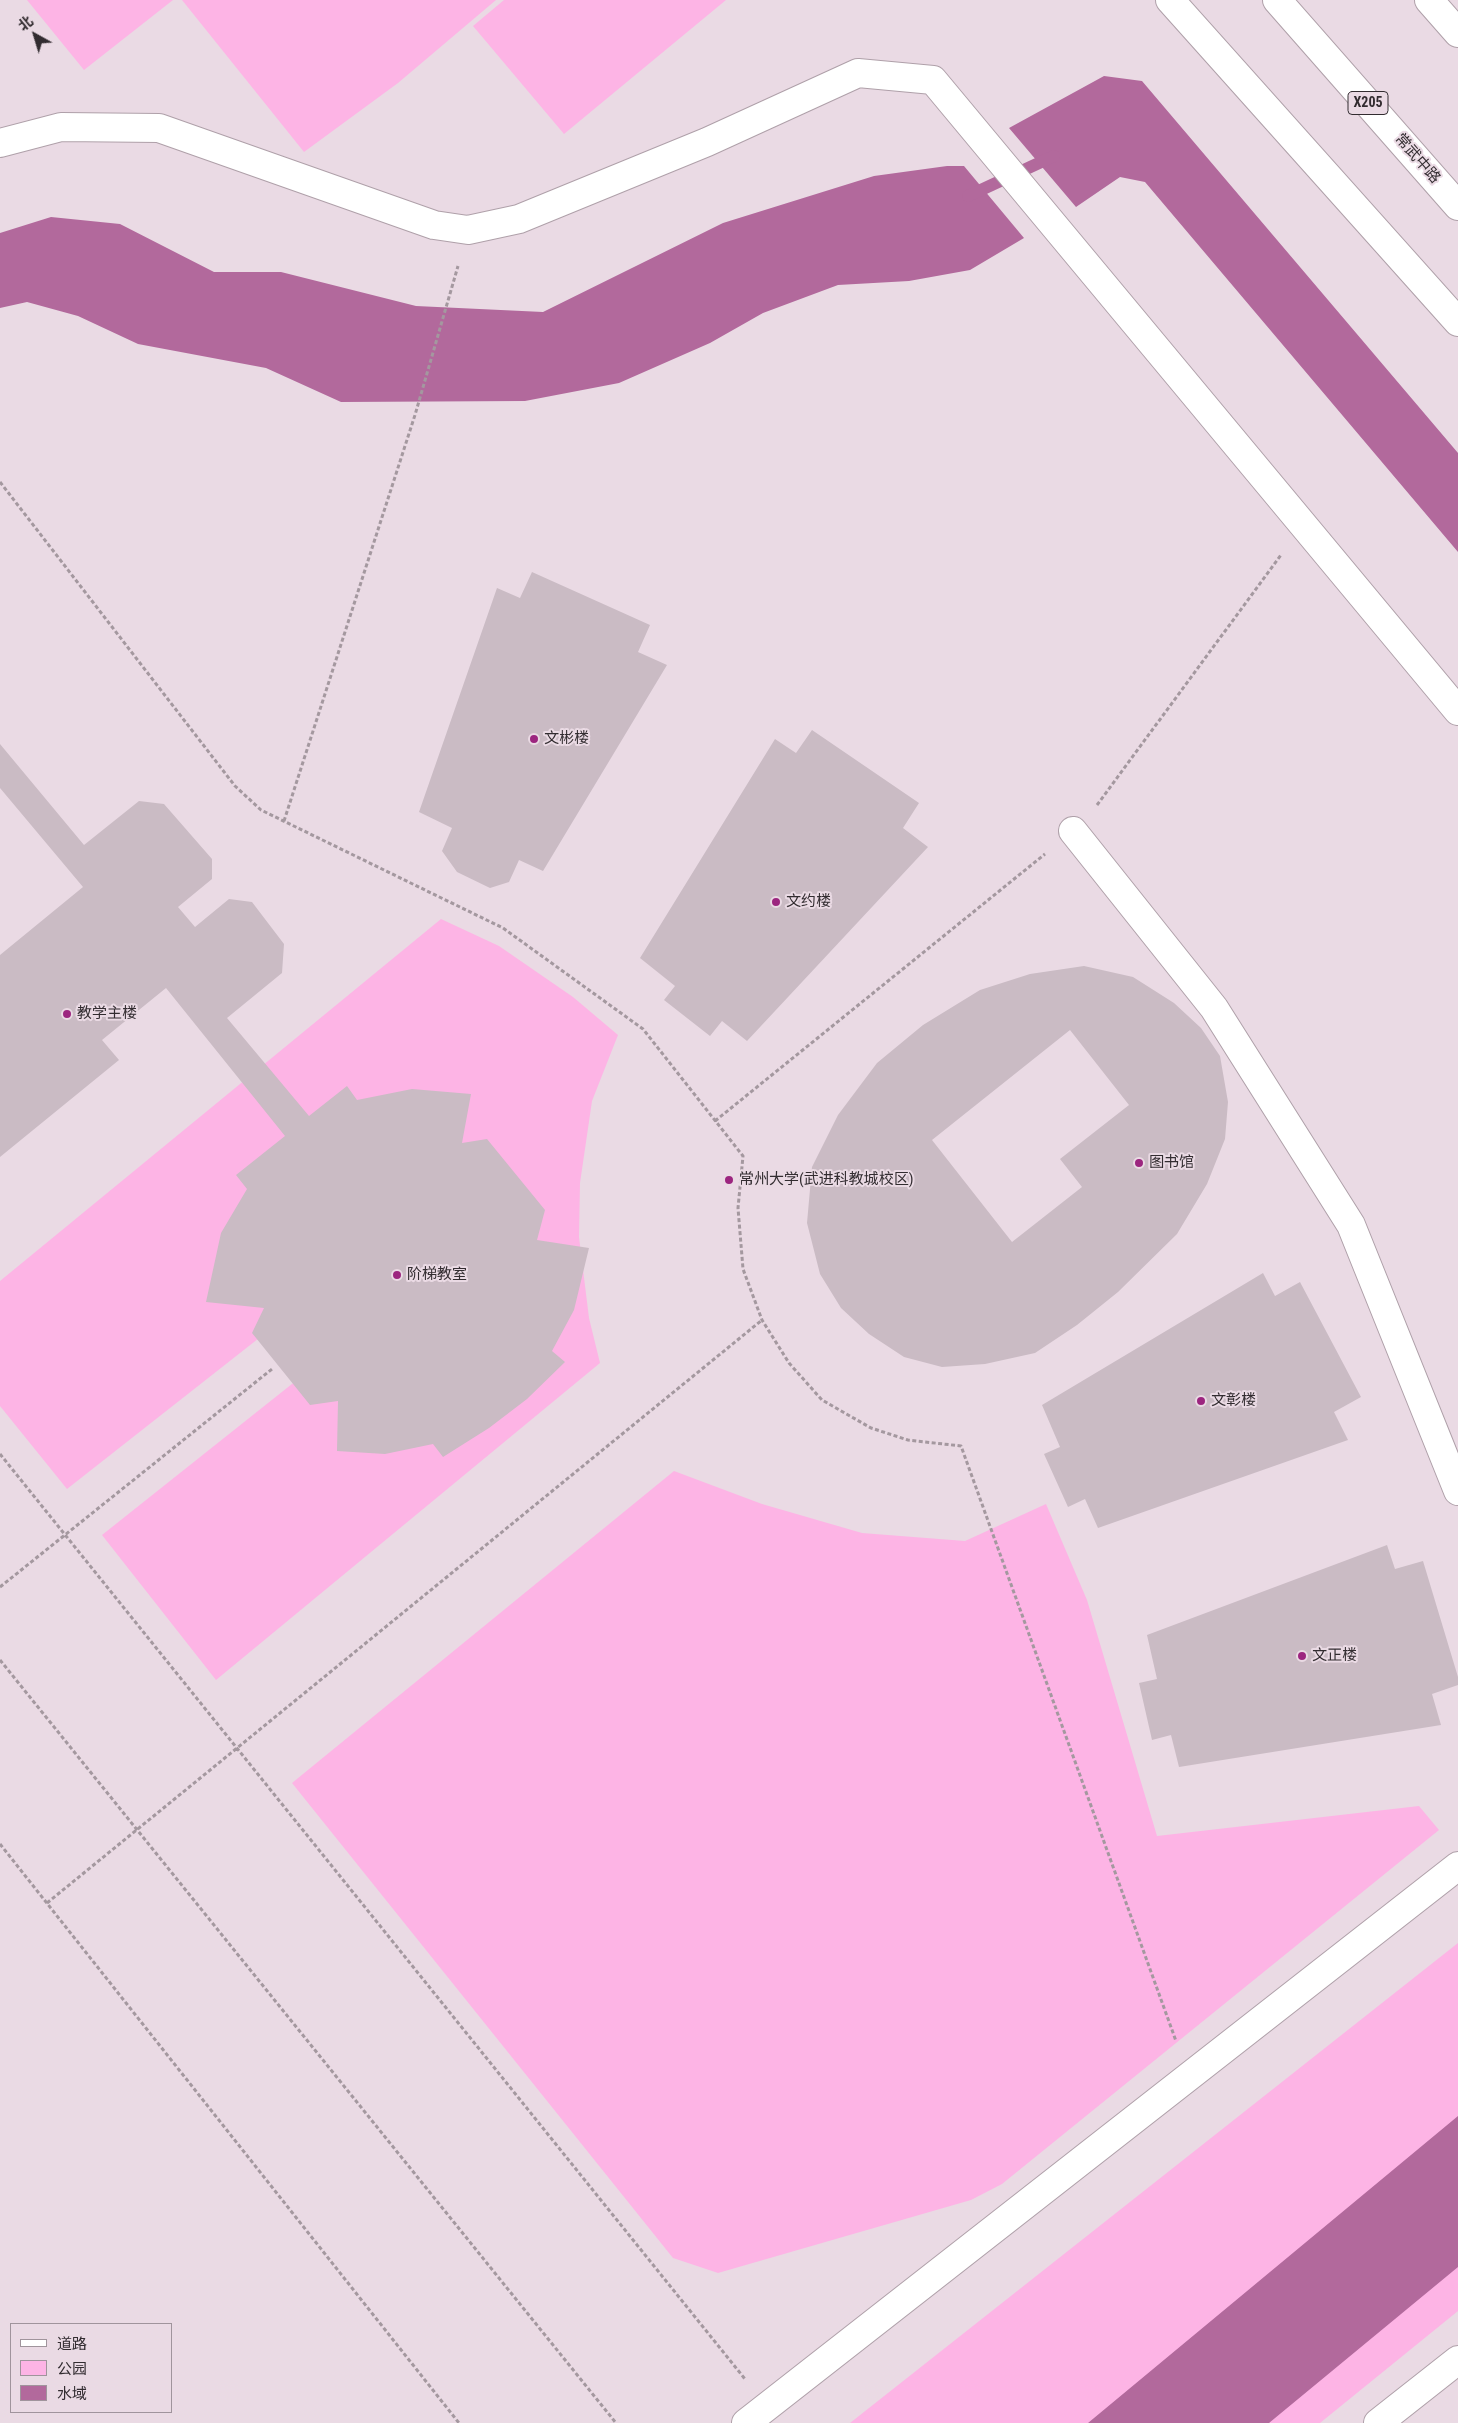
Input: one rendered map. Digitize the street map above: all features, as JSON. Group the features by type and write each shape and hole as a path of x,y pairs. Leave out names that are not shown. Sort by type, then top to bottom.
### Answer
{"street":[{"path":"1170,0 1458,322"},
{"name":"常武中路","path":"1277,0 1458,206"},
{"path":"1429,0 1458,33"},
{"path":"0,143 61,127 160,128 434,225 468,230 519,219 707,142 858,73 933,80 1458,712"},
{"path":"1073,831 1214,1008 1351,1224 1458,1491"},
{"path":"757,2415 1458,1866"},
{"path":"1378,2423 1458,2360"}],"path":[{"path":"284,821 415,415 450,292"},
{"path":"0,482 235,786 261,810 503,928 643,1029 743,1156 738,1208 743,1269 762,1320 789,1363 822,1400 870,1428 908,1440 961,1446 1189,2077"},
{"path":"715,1121 1085,821 1303,525"},
{"path":"47,1903 762,1320"},
{"path":"0,1587 272,1369"},
{"path":"0,1454 237,1748 757,2415"},
{"path":"0,1660 616,2423"},
{"path":"0,1844 459,2423"}],"green space":[{"path":"27,0 173,0 84,70"},
{"path":"182,0 496,0 398,83 304,152"},
{"path":"504,0 726,0 564,134 473,26"},
{"path":"441,919 499,946 573,997 618,1035 592,1101 580,1183 579,1237 589,1318 600,1363 216,1680 102,1535 302,1376 268,1331 67,1489 0,1406 0,1281"},
{"path":"674,1471 762,1504 862,1533 965,1541 1046,1504 1087,1600 1157,1836 1419,1806 1439,1830 1002,2184 971,2200 718,2273 673,2258 292,1783"},
{"path":"1458,1943 1458,2311 1320,2423 850,2423"}],"water":[{"path":"1104,76 1142,81 1458,453 1458,552 1145,182 1120,177 1076,207 1009,128"},
{"path":"947,166 964,166 1024,238 970,270 909,281 838,285 763,313 710,343 619,383 525,401 341,402 266,368 138,344 78,316 27,302 0,308 0,233 51,217 120,224 214,272 281,272 416,306 543,312 723,223 874,176"},
{"path":"1458,2116 1458,2267 1269,2423 1088,2423"}],"building":[{"name":"文彬楼","path":"532,572 650,625 638,652 667,665 543,871 519,860 509,882 490,888 457,872 442,851 452,828 419,812 497,588 520,598"},
{"name":"文约楼","path":"812,730 919,803 903,828 928,847 747,1041 722,1021 710,1036 664,1000 675,986 640,958 775,739 796,753"},
{"name":"阶梯教室","path":"0,744 84,845 139,801 164,804 212,859 212,879 178,907 195,927 229,899 252,902 284,944 282,973 227,1018 309,1116 347,1086 357,1100 412,1089 471,1094 462,1143 487,1139 545,1210 537,1240 589,1248 574,1310 552,1351 565,1362 527,1399 489,1428 443,1457 433,1444 385,1454 337,1451 338,1401 310,1405 252,1333 264,1308 206,1302 221,1233 247,1189 236,1175 285,1136 166,988 102,1040 119,1060 0,1157 0,955 83,887 0,788"},
{"name":"图书馆","path":"1084,966 1133,977 1174,1003 1201,1028 1220,1056 1228,1102 1225,1139 1207,1184 1177,1234 1118,1292 1077,1325 1035,1353 985,1364 942,1367 904,1357 869,1334 841,1308 820,1274 807,1223 812,1167 838,1115 877,1063 923,1025 980,990 1030,974","holes":["1070,1030 1129,1105 1060,1159 1082,1187 1012,1242 932,1140"]},
{"name":"文彰楼","path":"1263,1273 1275,1296 1300,1282 1361,1397 1334,1412 1348,1440 1098,1528 1085,1499 1068,1507 1044,1454 1060,1447 1042,1405"},
{"name":"文正楼","path":"1387,1545 1395,1569 1423,1561 1458,1677 1458,1685 1432,1694 1441,1725 1179,1767 1171,1735 1152,1740 1139,1683 1157,1679 1147,1635"}],"waterway":[{"path":"968,196 1054,156"}],"place":[{"name":"文彬楼","path":"534,739"},
{"name":"文约楼","path":"776,902"},
{"name":"教学主楼","path":"67,1014"},
{"name":"图书馆","path":"1139,1163"},
{"name":"常州大学(武进科教城校区)","path":"729,1180"},
{"name":"阶梯教室","path":"397,1275"},
{"name":"文彰楼","path":"1201,1401"},
{"name":"文正楼","path":"1302,1656"}]}
